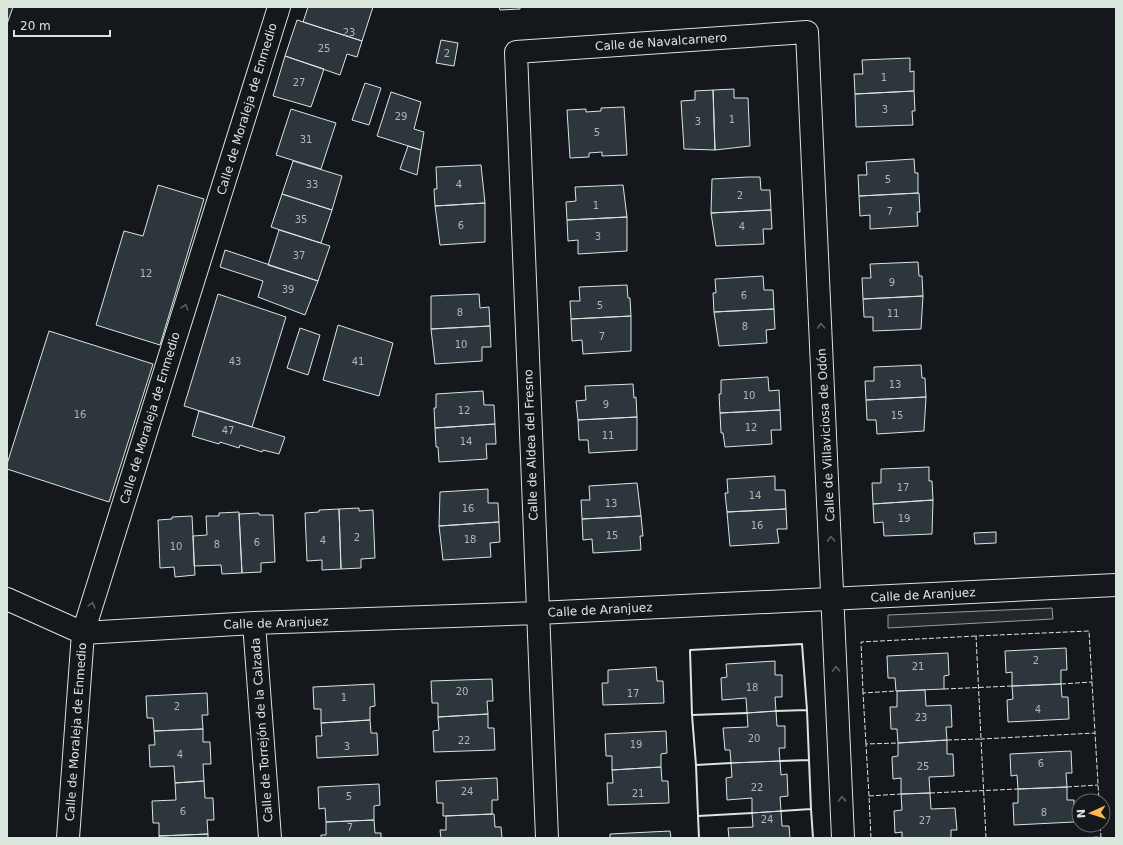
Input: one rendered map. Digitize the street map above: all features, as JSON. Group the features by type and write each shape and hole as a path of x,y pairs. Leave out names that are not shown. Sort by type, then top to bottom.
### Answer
{"street":[{"name":"Calle de Moraleja de Enmedio","path":"68,838 83,633 279,7"},
{"name":"Calle de Navalcarnero","path":"516,52 807,32"},
{"name":"Calle de Villaviciosa de Odón","path":"807,32 844,838"},
{"name":"Calle de Aldea del Fresno","path":"516,52 547,838"},
{"name":"Calle de Aranjuez","path":"83,633 254,623 538,613 1116,585"},
{"path":"7,599 83,633"},
{"name":"Calle de Torrejón de la Calzada","path":"254,623 270,838"}],"shaded area":[{"path":"1052,608 1053,619 888,628 888,615"}],"building":[{"path":"7,7 13,7 7,24"},
{"path":"308,7 373,7 362,41 303,22"},
{"path":"499,7 520,7 520,9 500,10"},
{"path":"297,20 362,41 357,57 347,54 340,75 285,56"},
{"path":"441,40 458,43 454,66 436,63"},
{"path":"285,56 324,69 311,107 273,96"},
{"path":"910,58 910,72 914,71 914,91 855,94 854,74 863,74 862,60"},
{"path":"365,83 381,88 369,125 352,120"},
{"path":"734,89 734,98 748,98 750,146 715,150 713,90"},
{"path":"713,90 715,150 684,149 681,101 695,100 695,91"},
{"path":"914,91 915,111 912,111 913,125 856,127 855,94"},
{"path":"391,92 421,102 414,129 424,132 421,150 377,136"},
{"path":"624,107 627,155 602,156 602,152 589,153 589,157 570,158 567,110 586,109 586,112 601,111 601,108"},
{"path":"291,109 336,123 321,169 276,155"},
{"path":"408,146 421,150 417,175 400,169"},
{"path":"914,159 915,173 918,173 918,193 859,196 858,175 867,175 866,162"},
{"path":"293,161 342,176 332,210 282,194"},
{"path":"481,165 485,203 435,206 434,189 437,189 436,167"},
{"path":"760,177 761,190 770,190 771,210 711,213 712,179"},
{"path":"158,185 204,199 160,345 96,325 124,231 143,236"},
{"path":"623,185 627,217 567,220 566,202 576,201 575,187"},
{"path":"919,193 920,212 917,212 918,226 870,229 870,215 860,216 859,196"},
{"path":"282,194 332,210 321,243 271,227"},
{"path":"485,203 485,242 440,245 435,206"},
{"path":"771,210 772,229 763,229 764,244 716,246 711,213"},
{"path":"627,217 627,251 578,254 578,240 568,241 567,220"},
{"path":"279,230 330,246 318,281 268,265"},
{"path":"225,250 318,281 305,315 258,297 263,281 220,267"},
{"path":"918,262 919,276 922,276 923,296 863,299 862,278 871,278 870,264"},
{"path":"763,276 764,290 773,290 774,309 714,312 713,293 716,293 715,279"},
{"path":"627,285 628,298 630,298 631,316 571,319 570,301 580,301 579,287"},
{"path":"218,294 286,317 252,427 184,406"},
{"path":"479,294 480,308 489,307 490,326 431,329 431,296"},
{"path":"923,296 921,329 873,331 873,317 864,317 863,299"},
{"path":"774,309 775,329 766,330 767,343 719,346 714,312"},
{"path":"631,316 631,351 583,354 582,340 572,341 571,319"},
{"path":"338,325 393,343 379,396 323,380"},
{"path":"490,326 491,347 482,347 482,361 435,364 431,329"},
{"path":"300,328 320,335 308,375 287,368"},
{"path":"49,331 153,364 109,502 7,469 7,464"},
{"path":"921,365 922,378 925,378 926,397 866,400 865,381 874,381 874,367"},
{"path":"768,377 769,391 779,390 780,410 720,413 719,394 721,394 721,380"},
{"path":"633,384 634,398 636,397 637,417 578,420 576,401 586,400 585,386"},
{"path":"483,391 484,405 494,405 495,424 435,428 434,408 436,408 436,394"},
{"path":"926,397 924,431 877,434 876,420 867,420 866,400"},
{"path":"780,410 781,430 771,430 772,444 725,447 723,433 721,433 720,413"},
{"path":"199,411 285,437 279,454 263,450 262,452 240,445 239,448 220,442 219,444 192,436"},
{"path":"637,417 637,450 589,453 588,440 579,440 578,420"},
{"path":"495,424 496,444 486,444 487,459 439,462 438,447 436,447 435,428"},
{"path":"929,467 929,481 932,481 933,500 873,504 872,483 881,483 881,469"},
{"path":"775,476 775,490 785,490 786,509 727,512 725,493 728,493 727,479"},
{"path":"637,483 641,516 582,519 581,500 590,500 589,486"},
{"path":"488,489 488,503 498,503 499,522 439,526 440,492"},
{"path":"933,500 932,534 884,536 883,522 874,523 873,504"},
{"path":"359,508 359,511 373,510 375,558 361,559 361,568 341,569 339,509"},
{"path":"339,509 341,569 322,570 322,560 307,561 305,513 319,512 319,510"},
{"path":"786,509 787,529 777,529 779,543 730,546 727,512"},
{"path":"239,512 242,573 222,574 221,565 194,566 193,536 207,535 206,516 219,516 219,513"},
{"path":"259,513 259,515 273,515 275,562 261,563 261,572 242,573 239,514"},
{"path":"192,516 195,575 175,577 174,567 160,568 158,520 172,519 172,517"},
{"path":"641,516 643,536 640,536 641,550 593,553 592,539 583,540 582,519"},
{"path":"499,522 500,542 490,543 491,557 443,560 439,526"},
{"path":"996,532 996,543 975,544 974,533"},
{"path":"1066,648 1067,670 1061,670 1061,684 1012,686 1012,672 1006,673 1005,651"},
{"path":"948,653 949,675 944,676 944,689 896,691 895,678 888,678 887,656"},
{"path":"775,661 775,675 782,675 782,697 775,697 776,711 747,713 746,698 722,700 721,678 727,677 726,664"},
{"path":"656,667 657,681 663,681 664,703 603,705 602,683 608,683 608,670"},
{"path":"492,679 493,701 487,701 488,714 438,717 438,703 432,703 431,681"},
{"path":"374,684 375,706 370,707 370,720 321,723 321,709 314,709 313,687"},
{"path":"1061,684 1062,697 1068,697 1069,719 1008,722 1007,700 1013,699 1012,686"},
{"path":"925,690 926,706 951,705 952,727 946,727 947,740 898,743 897,729 891,729 890,707 897,707 897,691"},
{"path":"207,693 208,715 202,715 203,729 154,731 153,718 147,718 146,696"},
{"path":"776,711 777,726 785,726 785,748 779,748 780,761 731,763 730,750 725,750 723,728 748,727 747,713"},
{"path":"488,714 488,728 494,728 495,750 434,752 433,731 439,730 438,717"},
{"path":"370,720 371,733 377,733 378,755 317,758 316,736 322,736 321,723"},
{"path":"203,729 203,742 210,742 211,764 203,764 204,781 175,783 174,766 150,767 149,745 155,745 154,731"},
{"path":"666,731 667,753 661,754 661,767 612,770 612,756 606,756 605,734"},
{"path":"947,740 947,754 953,754 954,776 929,777 930,793 901,794 901,778 893,779 892,757 898,756 898,743"},
{"path":"1071,751 1072,773 1066,773 1067,787 1018,789 1017,775 1011,776 1010,754"},
{"path":"780,761 781,775 787,774 788,796 780,797 781,811 752,813 752,798 727,800 726,778 732,777 731,763"},
{"path":"661,767 662,781 668,781 669,803 608,805 607,783 613,783 612,770"},
{"path":"497,778 498,800 492,800 492,814 443,816 443,803 437,803 436,781"},
{"path":"204,781 205,798 213,798 214,820 207,820 208,834 159,836 159,823 153,823 152,801 176,800 175,783"},
{"path":"379,784 380,805 374,806 374,820 326,822 325,808 319,809 318,787"},
{"path":"1067,787 1067,800 1071,800 1071,822 1014,825 1013,803 1018,803 1018,789"},
{"path":"930,793 931,809 955,808 957,830 951,830 951,838 902,838 902,832 895,833 894,811 902,810 901,794"},
{"path":"781,811 782,826 789,826 790,838 729,838 728,828 753,827 752,813"},
{"path":"494,814 495,827 501,827 502,838 441,838 440,830 446,830 446,816"},
{"path":"374,820 375,833 381,833 381,838 321,838 321,835 326,835 326,822"},
{"path":"670,831 671,838 610,838 610,834"},
{"path":"208,834 208,838 159,838 159,836"}],"fence":[{"path":"947,740 981,739 976,636 1089,631 1095,733"},
{"path":"863,693 861,642 976,636"},
{"path":"1061,684 1092,682"},
{"path":"944,689 1012,686"},
{"path":"866,744 863,693 896,691"},
{"path":"986,838 981,739 1095,733 1099,793"},
{"path":"869,796 866,744 898,743"},
{"path":"1067,787 1098,785"},
{"path":"930,793 1018,789"},
{"path":"871,838 869,796 901,794"},
{"path":"1072,838 1101,837 1101,833"}],"wall":[{"path":"692,715 690,650 802,644 807,710"},
{"path":"776,711 807,710 809,760"},
{"path":"696,765 692,715 747,713"},
{"path":"780,761 809,760 811,809"},
{"path":"698,816 696,765 731,763"},
{"path":"781,811 811,809 813,838"},
{"path":"699,838 698,816 752,813"}]}
